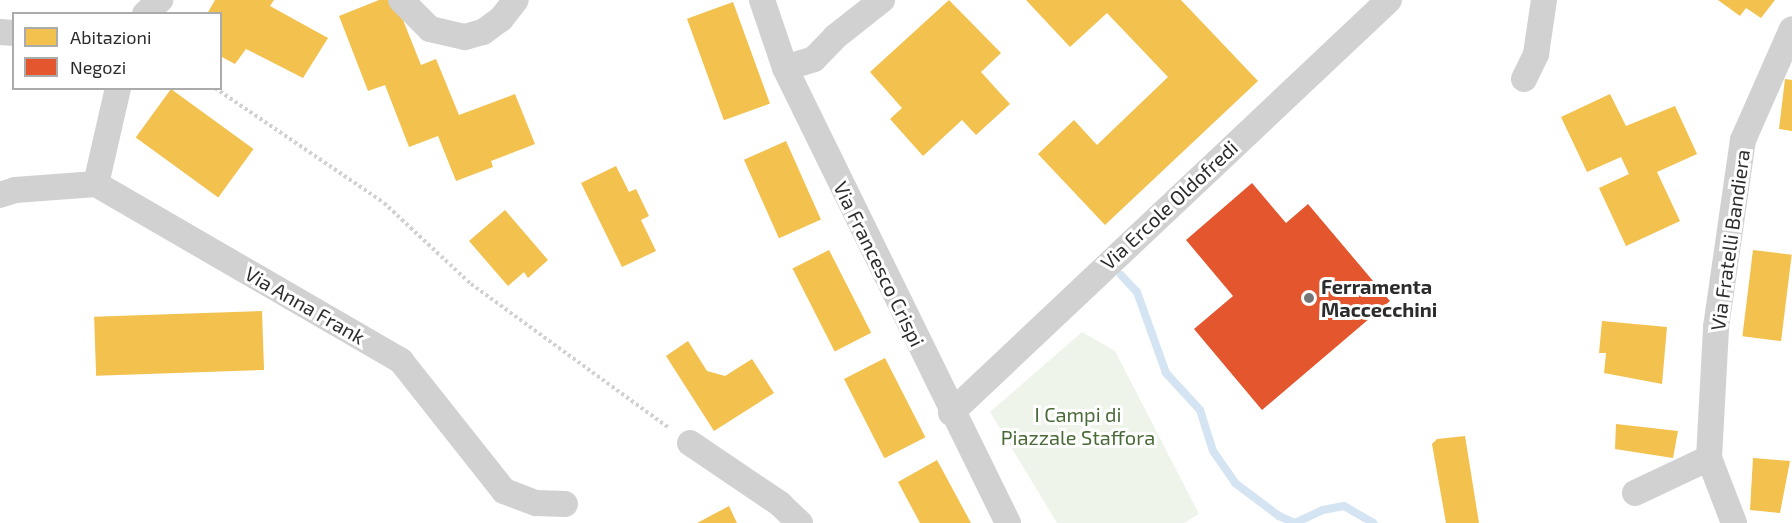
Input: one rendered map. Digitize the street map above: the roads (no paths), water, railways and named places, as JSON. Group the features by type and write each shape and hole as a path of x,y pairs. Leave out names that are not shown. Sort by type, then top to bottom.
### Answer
{"street":[{"path":"147,12 160,0"},
{"path":"401,0 430,29 465,37 483,32 501,19 516,0"},
{"name":"Via Francesco Crispi","path":"762,0 785,68 951,413 1008,523"},
{"path":"785,68 814,59 835,37 882,0"},
{"name":"Via Ercole Oldofredi","path":"951,413 1313,69 1389,0"},
{"path":"1524,79 1536,54 1544,0"},
{"name":"Via Fratelli Bandiera","path":"1734,523 1709,458 1716,327 1743,140 1792,31"},
{"path":"0,195 15,190 96,184 118,90"},
{"name":"Via Anna Frank","path":"96,184 401,361 504,491 536,503 565,504"},
{"path":"690,442 780,504 800,523"},
{"path":"1635,493 1709,458"}],"waterway":[{"path":"1121,275 1137,292 1166,373 1200,410 1213,451 1235,483 1279,516 1295,523 1323,510 1344,506 1373,523"}],"place":[{"name":"Ferramenta Maccecchini","path":"1309,298"}],"park label":[{"name":"I Campi di Piazzale Staffora","path":"1078,426"}]}
